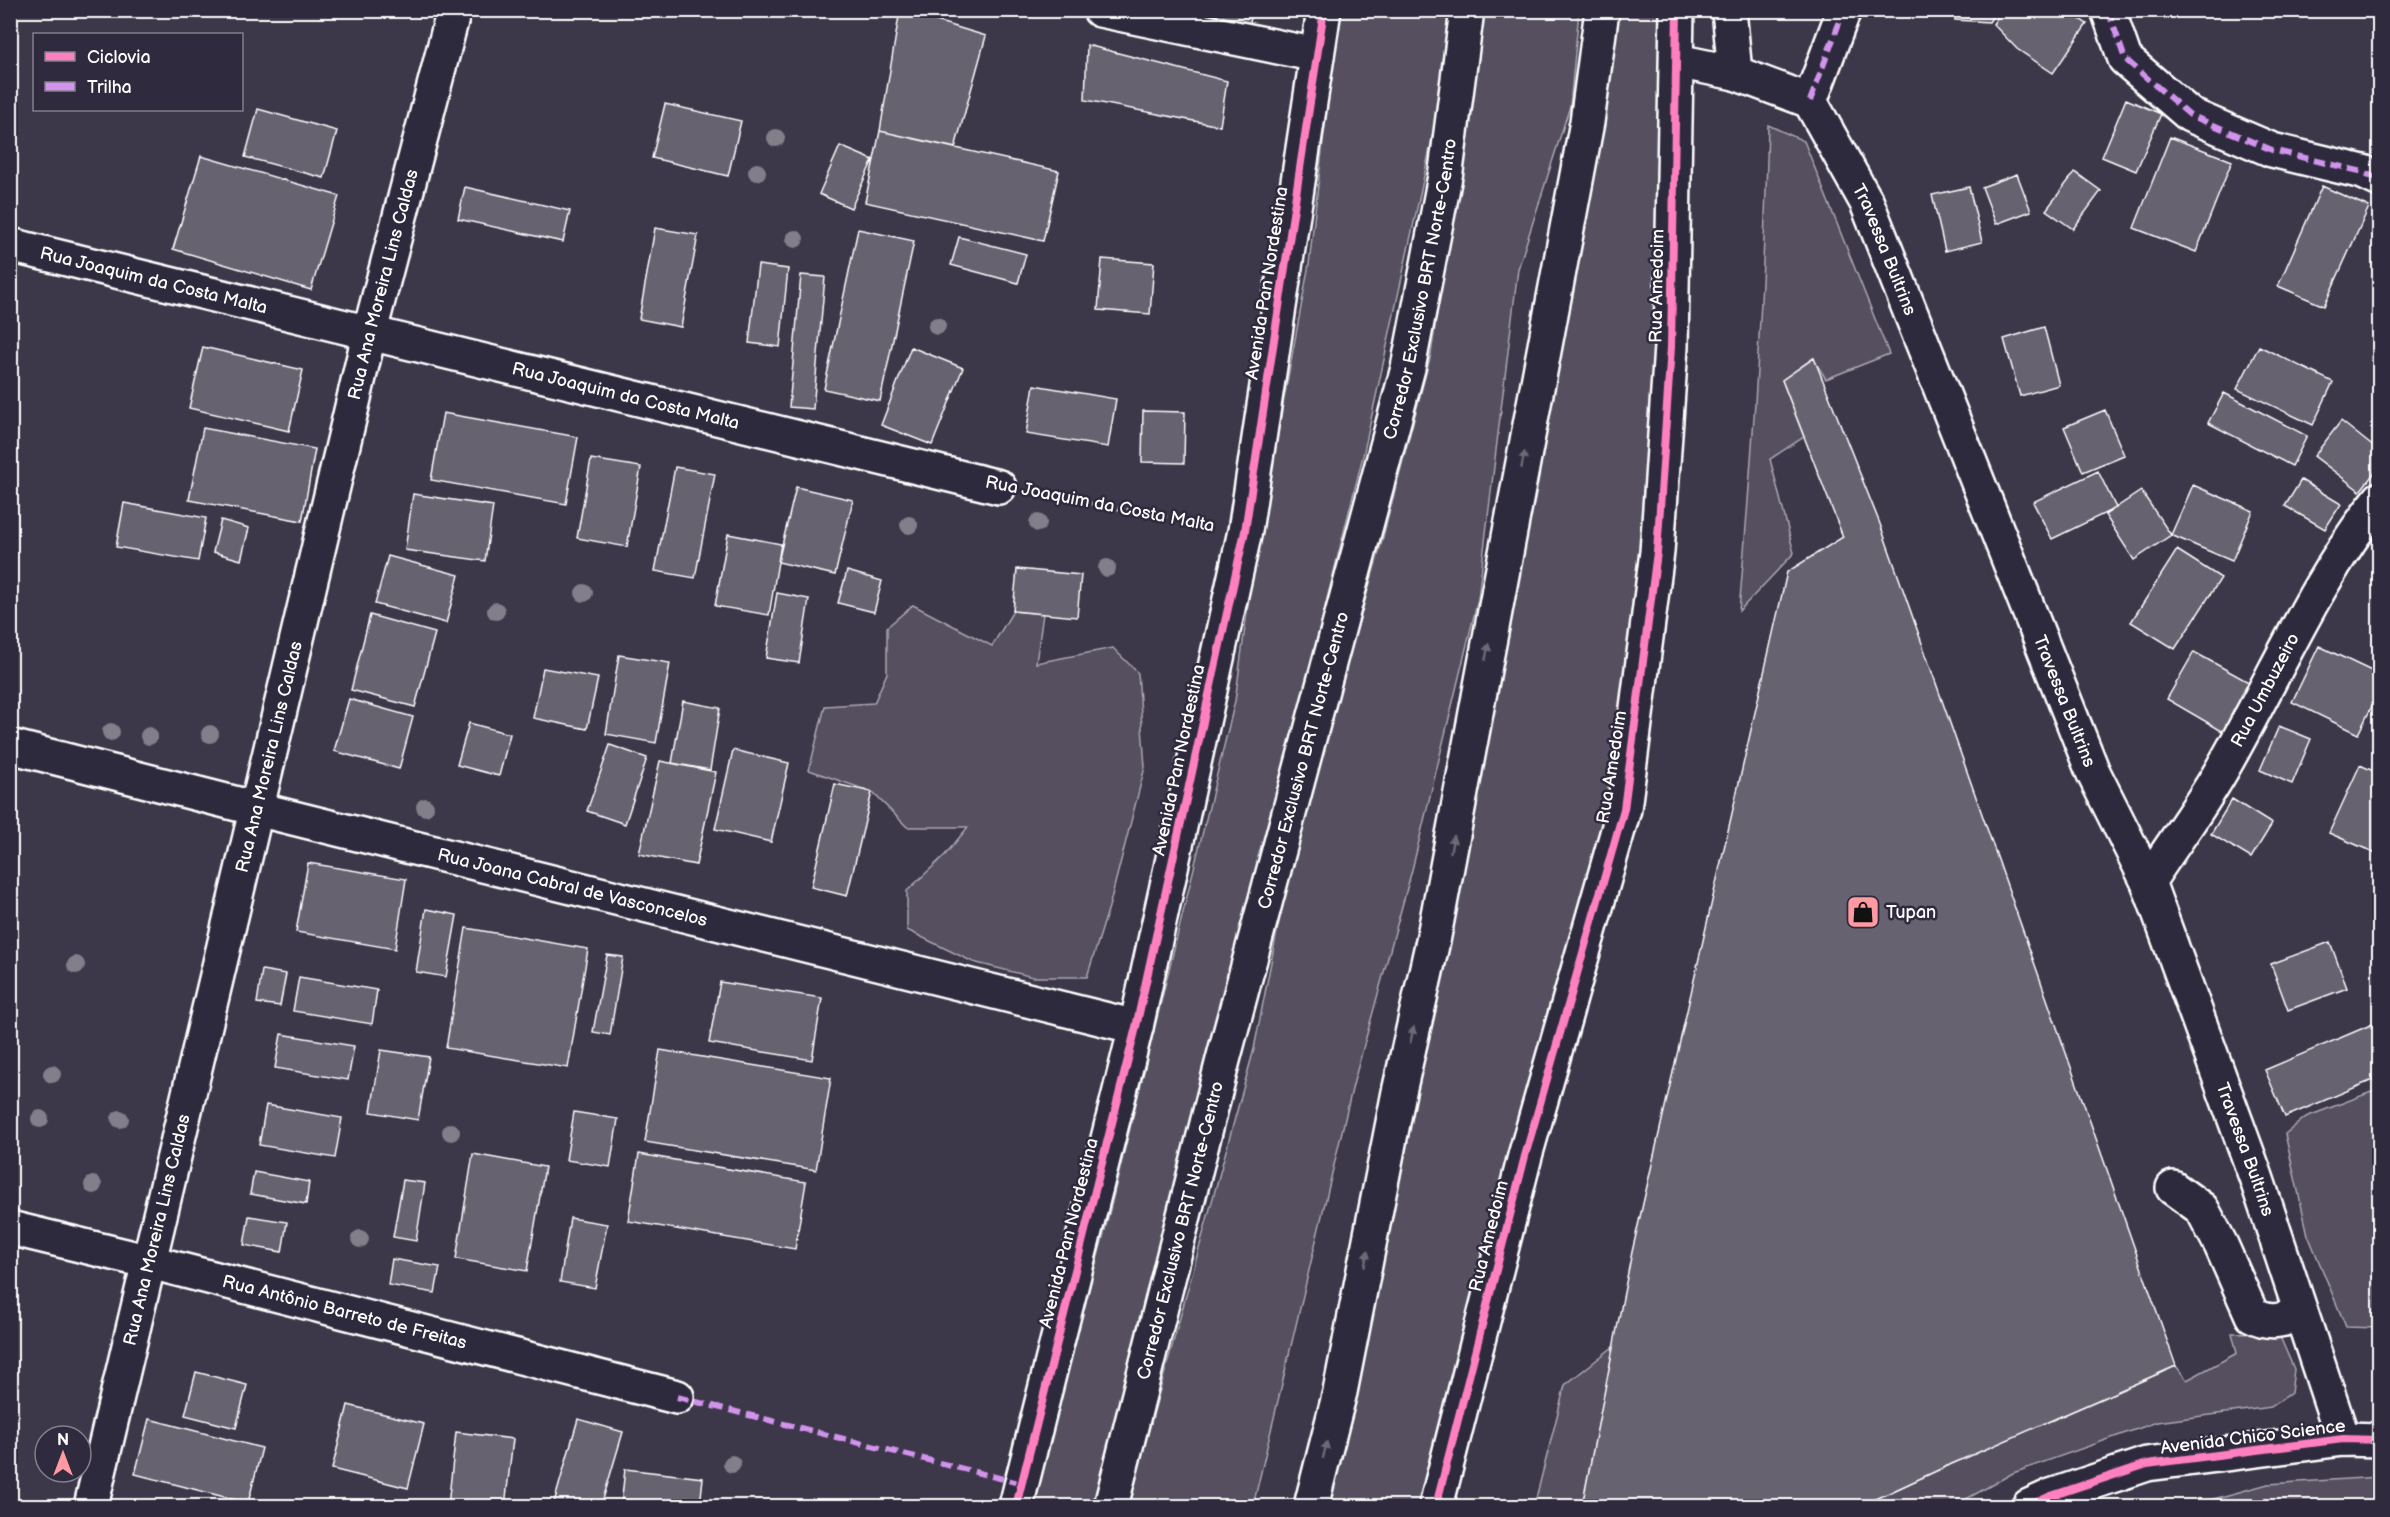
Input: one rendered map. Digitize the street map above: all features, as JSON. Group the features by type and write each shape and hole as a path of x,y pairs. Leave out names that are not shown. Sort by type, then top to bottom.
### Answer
{"main road":[{"name":"Rua Ana Moreira Lins Caldas","path":"91,1506 370,331 454,10"},
{"path":"1100,10 1317,55"},
{"name":"Avenida Pan Nordestina","path":"1016,1506 1136,1027 1245,531 1324,10"},
{"name":"Corredor Exclusivo BRT Norte-Centro","path":"1111,1506 1223,1060 1408,368 1446,171 1467,10"},
{"path":"1311,1506 1340,1392 1399,1092 1434,936 1583,146 1602,10"},
{"name":"Rua Amedoim","path":"1436,1506 1525,1156 1624,808 1657,552 1671,347 1677,10"},
{"path":"1730,10 1735,73"},
{"path":"1677,61 1735,73 1810,101 1844,10"},
{"path":"2108,10 2125,59 2190,115 2272,150 2363,172 2379,180"},
{"name":"Travessa Bultrins","path":"1810,101 1867,203 2093,772 2148,882 2256,1177 2343,1439"},
{"name":"Rua Joaquim da Costa Malta","path":"10,245 370,331 999,487"},
{"name":"Rua Umbuzeiro","path":"2148,882 2220,771 2320,585 2355,529 2379,499"},
{"name":"Rua Joana Cabral de Vasconcelos","path":"10,746 1136,1027"},
{"path":"2173,1188 2202,1209 2252,1315 2268,1322 2280,1321 2301,1314"},
{"name":"Rua Antônio Barreto de Freitas","path":"10,1228 677,1398"},
{"name":"Avenida Chico Science","path":"2029,1506 2051,1496 2147,1464 2343,1439 2379,1440"}],"shaded area":[{"path":"1338,11 1453,11 1448,66 1363,456 1174,1206 1094,1506 1031,1506 1105,1230 1235,701 1254,561 1309,264"},
{"path":"1482,11 1579,11 1570,106 1518,269 1478,599 1412,870 1353,1085 1253,1506 1128,1506 1254,1049 1294,845 1379,552 1431,354"},
{"path":"1612,11 1670,11 1652,515 1620,796 1425,1506 1321,1506"},
{"path":"1768,125 1804,141 1889,354 1826,379 1813,358 1782,380 1804,437 1770,459 1794,553 1739,611 1757,368"},
{"path":"913,605 992,646 1013,611 1043,614 1036,663 1113,648 1138,673 1145,767 1109,907 1087,977 1033,977 973,962 907,930 907,891 945,855 968,827 907,827 872,792 809,770 825,706 874,703 887,673 887,627"},
{"path":"2379,1089 2379,1328 2346,1327 2308,1235 2285,1134 2306,1117"},
{"path":"2278,1332 2294,1369 2291,1393 2271,1407 2157,1422 2013,1473 1954,1506 1861,1506 2176,1366 2187,1380 2237,1353 2232,1333"},
{"path":"1614,1346 1582,1506 1534,1506 1565,1385"},
{"path":"2379,1477 2379,1506 2188,1506 2268,1484"}],"building":[{"path":"900,10 986,36 955,148 880,131"},
{"path":"1166,10 1252,10 1249,30"},
{"path":"1955,10 1997,10 1989,22 1955,20"},
{"path":"2002,10 2066,10 2087,24 2053,73 2017,49 1993,24"},
{"path":"1087,45 1227,81 1220,126 1085,100"},
{"path":"2126,99 2161,114 2136,171 2102,157"},
{"path":"665,104 741,121 728,176 652,158"},
{"path":"258,109 337,131 324,178 245,157"},
{"path":"880,131 1059,171 1043,241 865,202"},
{"path":"2170,137 2232,161 2196,252 2134,228"},
{"path":"840,146 873,160 851,208 819,194"},
{"path":"201,156 339,196 311,290 173,249"},
{"path":"2075,172 2101,191 2073,229 2046,210"},
{"path":"2017,174 2031,211 1996,224 1982,187"},
{"path":"2322,186 2369,207 2324,306 2278,286"},
{"path":"465,187 570,211 563,242 458,219"},
{"path":"1969,187 1982,242 1945,251 1932,195"},
{"path":"655,228 698,235 681,327 639,319"},
{"path":"858,229 914,241 880,401 824,389"},
{"path":"959,237 1026,254 1018,283 951,265"},
{"path":"1102,259 1154,263 1150,314 1098,310"},
{"path":"758,265 788,269 780,347 749,343"},
{"path":"801,275 825,277 813,409 789,407"},
{"path":"2044,327 2059,385 2020,396 2004,339"},
{"path":"2259,346 2333,382 2313,425 2237,389"},
{"path":"203,347 303,370 289,431 189,408"},
{"path":"911,347 963,368 932,445 881,425"},
{"name":"Tupan","path":"1814,358 1880,524 2176,1366 1861,1506 1582,1506 1632,1252 1787,572 1843,537 1782,380"},
{"path":"1034,385 1116,399 1108,447 1026,434"},
{"path":"2224,393 2307,436 2292,466 2208,423"},
{"path":"2105,410 2124,455 2083,472 2064,427"},
{"path":"1143,411 1185,412 1184,463 1142,462"},
{"path":"443,413 578,437 566,504 431,480"},
{"path":"2341,421 2380,452 2380,466 2360,491 2314,456"},
{"path":"203,428 315,449 302,521 189,500"},
{"path":"591,459 641,467 627,547 577,538"},
{"path":"675,467 715,474 695,578 655,571"},
{"path":"2098,471 2116,508 2052,539 2033,502"},
{"path":"2301,480 2341,504 2325,529 2285,506"},
{"path":"2193,485 2253,511 2232,561 2171,535"},
{"path":"796,487 853,500 835,575 778,562"},
{"path":"2141,491 2171,535 2134,560 2105,515"},
{"path":"413,494 493,506 485,561 405,550"},
{"path":"124,503 206,518 198,561 116,547"},
{"path":"221,520 249,528 241,560 213,552"},
{"path":"2380,521 2380,539 2371,534"},
{"path":"728,534 781,544 769,615 715,606"},
{"path":"2177,550 2221,578 2175,649 2131,622"},
{"path":"388,556 459,575 446,623 375,604"},
{"path":"1017,569 1081,575 1077,617 1013,611"},
{"path":"847,571 882,581 874,612 838,603"},
{"path":"777,593 809,599 799,663 766,658"},
{"path":"370,615 435,633 415,707 351,690"},
{"path":"2319,646 2380,675 2380,690 2358,734 2292,702"},
{"path":"2194,652 2254,685 2227,734 2167,699"},
{"path":"619,655 670,663 656,743 606,734"},
{"path":"543,668 598,678 587,729 533,718"},
{"path":"349,699 413,717 399,769 334,751"},
{"path":"683,701 720,708 710,770 672,763"},
{"path":"469,723 510,734 499,776 457,765"},
{"path":"2279,726 2311,739 2292,784 2260,770"},
{"path":"610,745 647,758 625,824 587,811"},
{"path":"733,750 789,763 771,842 715,829"},
{"path":"660,761 716,772 696,865 639,854"},
{"path":"2360,765 2380,774 2380,855 2329,833"},
{"path":"835,784 872,792 847,896 811,887"},
{"path":"2232,799 2272,824 2251,858 2211,834"},
{"path":"308,863 406,879 395,949 296,932"},
{"path":"426,909 457,915 446,977 416,972"},
{"path":"466,928 588,949 568,1068 446,1048"},
{"path":"2330,942 2347,988 2288,1010 2271,964"},
{"path":"607,955 623,957 610,1035 593,1032"},
{"path":"262,970 286,974 280,1006 257,1003"},
{"path":"299,977 377,990 372,1024 293,1011"},
{"path":"720,982 822,998 812,1060 709,1043"},
{"path":"2380,1021 2380,1077 2285,1117 2265,1070"},
{"path":"281,1034 354,1046 348,1080 275,1068"},
{"path":"381,1050 429,1057 418,1120 371,1112"},
{"path":"660,1050 831,1078 816,1170 645,1142"},
{"path":"266,1105 342,1118 335,1158 259,1145"},
{"path":"574,1112 618,1119 610,1167 566,1160"},
{"path":"473,1154 545,1167 527,1271 456,1259"},
{"path":"639,1154 806,1182 795,1249 628,1221"},
{"path":"254,1172 309,1182 306,1204 250,1194"},
{"path":"403,1180 425,1183 416,1241 393,1237"},
{"path":"249,1216 287,1222 282,1252 244,1245"},
{"path":"570,1218 607,1224 595,1288 560,1282"},
{"path":"392,1259 440,1267 435,1293 388,1285"},
{"path":"196,1372 247,1385 236,1428 185,1415"},
{"path":"348,1405 424,1424 408,1488 332,1469"},
{"path":"149,1419 262,1448 248,1503 135,1474"},
{"path":"578,1419 623,1432 601,1506 553,1506"},
{"path":"456,1432 513,1439 505,1506 448,1506"},
{"path":"625,1469 703,1478 700,1506 621,1506"},
{"path":"160,1502 178,1506 159,1506"}],"marked path":[{"path":"1810,101 1844,10"},
{"path":"2108,10 2125,59 2190,115 2272,150 2363,172 2380,180"},
{"path":"677,1397 1023,1484"}],"cycle path":[{"path":"1016,1506 1136,1027 1245,531 1324,10"},
{"path":"1436,1506 1525,1156 1624,809 1657,552 1671,347 1677,10"},
{"path":"2029,1506 2051,1496 2147,1464 2343,1439 2380,1440"}],"place":[{"name":"Tupan","path":"1863,912"}]}
